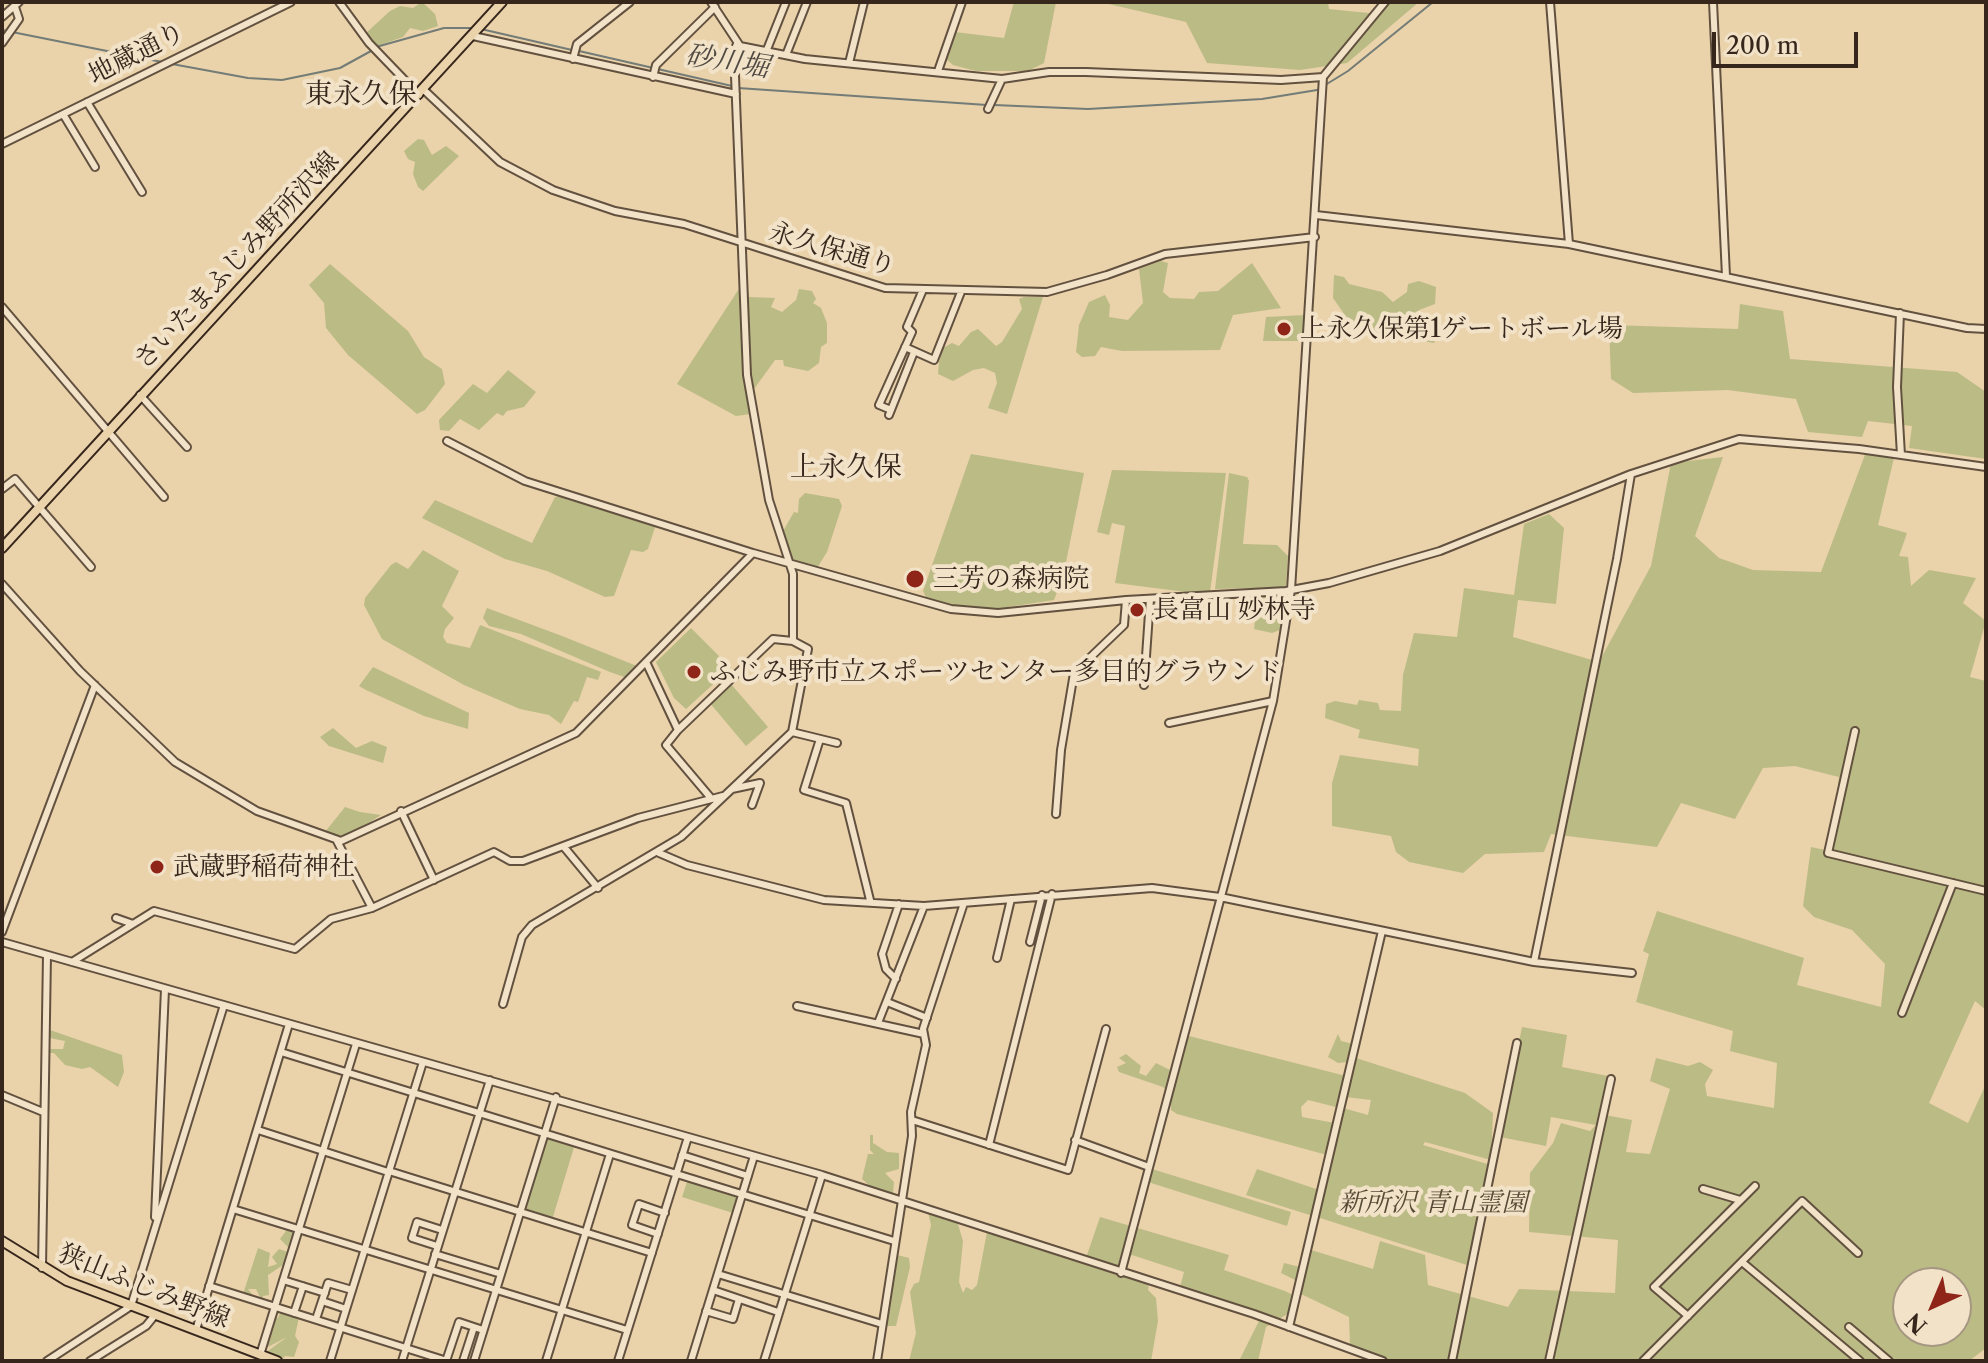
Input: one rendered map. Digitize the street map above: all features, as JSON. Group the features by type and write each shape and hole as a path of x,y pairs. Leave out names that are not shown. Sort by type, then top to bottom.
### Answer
{"main road":[{"name":"さいたまふじみ野所沢線","path":"2,548 422,93 502,2"},
{"name":"狭山ふじみ野線","path":"2,1241 42,1268 131,1306 277,1361"}],"street":[{"name":"地蔵通り","path":"2,144 291,2"},
{"name":"永久保通り","path":"339,2 380,55 492,156 553,190 615,211 684,224 885,288 922,292 1047,292 1165,254 1315,237"},
{"path":"573,59 575,48 630,2"},
{"path":"653,76 656,66 714,7 723,2"},
{"path":"766,52 786,2"},
{"path":"786,55 807,2"},
{"path":"849,63 864,2"},
{"path":"938,71 962,2"},
{"path":"1121,1273 1273,701 1291,590 1323,80 1378,6 1385,2"},
{"path":"1550,2 1569,244"},
{"path":"1713,2 1726,276"},
{"path":"2,17 17,4 20,17 5,40"},
{"path":"714,7 737,44 735,80 743,245 742,313 753,416 769,500 795,584 793,641"},
{"path":"474,35 736,93"},
{"path":"737,44 786,55 1002,79 1061,72 1323,80"},
{"path":"988,109 1002,79"},
{"path":"87,102 142,192"},
{"path":"63,114 95,167"},
{"path":"1316,215 1569,244 1986,329"},
{"path":"914,352 890,412 879,405 912,332 907,327 922,292"},
{"path":"905,347 934,360 961,292"},
{"path":"2,307 164,497"},
{"path":"1900,313 1897,387 1901,455"},
{"path":"140,395 187,447"},
{"path":"447,441 525,481 753,553 965,612 998,613 1126,600 1291,590 1392,567 1440,551 1631,474 1739,439 1762,439 1986,467"},
{"path":"1534,962 1617,559 1631,474"},
{"path":"2,489 15,479 91,567"},
{"path":"2,584 95,685 182,768 257,811 337,841 346,840 401,811 567,738 588,722 753,553"},
{"path":"1144,685 1150,599"},
{"path":"1056,814 1061,750 1074,673 1124,625 1126,600"},
{"path":"503,1004 527,931 659,853 792,732 808,649 793,641 773,639 666,745 710,797"},
{"path":"646,662 678,730"},
{"path":"2,932 95,685"},
{"path":"1169,723 1273,701"},
{"path":"1855,731 1828,853 1986,891"},
{"path":"792,732 837,743"},
{"path":"820,739 804,790 846,803 870,900"},
{"path":"731,789 760,783 752,805"},
{"path":"72,962 156,911 295,949 331,919 372,908 494,852 515,863 638,818 723,796"},
{"path":"401,811 434,880"},
{"path":"337,841 372,908"},
{"path":"564,847 598,888"},
{"path":"659,853 687,865 810,897 924,906 1152,888 1220,897 1534,962 1632,973"},
{"path":"1902,1013 1953,883"},
{"path":"989,1145 1052,894"},
{"path":"1030,942 1042,895"},
{"path":"997,958 1011,899"},
{"path":"877,1361 926,1045 924,1034 927,1018 964,903"},
{"path":"896,979 886,969 882,954 899,904"},
{"path":"878,1023 924,906"},
{"path":"116,918 133,924"},
{"path":"1289,1327 1382,931"},
{"path":"2,942 822,1175 1289,1327 1383,1361"},
{"path":"42,1268 47,955"},
{"path":"155,1227 165,989"},
{"path":"887,1002 927,1018"},
{"path":"47,1361 131,1306 224,1005"},
{"path":"797,1006 924,1034"},
{"path":"196,1330 289,1024"},
{"path":"912,1120 1068,1170 1106,1029"},
{"path":"1452,1361 1517,1043"},
{"path":"260,1355 356,1044"},
{"path":"281,1052 894,1241"},
{"path":"330,1361 423,1062"},
{"path":"1549,1361 1611,1079"},
{"path":"402,1361 490,1080"},
{"path":"2,1095 43,1112"},
{"path":"474,1361 556,1097"},
{"path":"258,1130 652,1253"},
{"path":"618,1361 688,1137"},
{"path":"1075,1140 1149,1167"},
{"path":"546,1361 610,1154"},
{"path":"682,1155 748,1176"},
{"path":"691,1361 754,1156"},
{"path":"764,1361 822,1175"},
{"path":"1688,1316 1654,1287 1755,1186"},
{"path":"1703,1189 1740,1200"},
{"path":"1643,1361 1802,1201 1858,1253"},
{"path":"658,1234 632,1225 639,1204 665,1213"},
{"path":"233,1209 627,1330"},
{"path":"442,1230 417,1222 412,1238 501,1274"},
{"path":"1742,1262 1860,1361"},
{"path":"718,1274 882,1324"},
{"path":"283,1280 325,1293"},
{"path":"316,1319 328,1283 352,1290"},
{"path":"209,1286 446,1361 459,1322 483,1330"},
{"path":"294,1313 303,1286"},
{"path":"713,1290 778,1312"},
{"path":"706,1311 733,1319 739,1299"},
{"path":"322,1301 346,1309"},
{"path":"90,1361 146,1326 155,1315"},
{"path":"463,1361 474,1327"},
{"path":"1849,1327 1889,1361"}],"green space":[{"path":"422,2 435,14 438,26 423,31 410,28 403,37 377,46 365,34 390,11 400,6 413,8"},
{"path":"1014,2 1056,2 1044,63 1028,71 976,71 953,65 946,59 955,32 1004,38"},
{"path":"1100,2 1328,2 1329,9 1378,14 1389,2 1419,2 1347,63 1300,70 1207,63 1186,22"},
{"path":"418,139 424,140 432,155 446,146 459,156 423,191 413,174 415,162 408,159 404,151"},
{"path":"1161,261 1168,263 1163,292 1170,298 1194,299 1199,292 1218,291 1252,263 1281,308 1233,315 1220,350 1122,351 1101,347 1095,356 1082,357 1076,352 1079,325 1089,302 1105,295 1110,305 1109,317 1128,320 1143,303 1139,269"},
{"path":"330,264 408,331 424,357 442,369 445,384 425,410 417,414 348,355 326,328 324,303 309,285"},
{"path":"1334,275 1344,277 1349,284 1382,292 1393,302 1407,292 1408,284 1419,281 1436,287 1435,304 1419,310 1415,317 1436,338 1434,343 1364,330 1347,318 1333,298"},
{"path":"746,278 749,297 775,298 771,307 782,312 796,300 799,289 812,291 816,299 813,303 821,308 827,323 827,343 821,347 819,363 808,371 784,366 783,360 775,360 749,396 751,414 736,416 677,384"},
{"path":"1043,297 1007,414 988,408 997,383 995,373 984,368 973,370 953,381 938,374 939,362 943,348 952,343 959,346 971,332 978,329 996,346 1002,342 1022,309 1019,299"},
{"path":"1740,304 1783,311 1790,359 1957,372 1986,392 1986,459 1909,448 1912,426 1868,421 1862,437 1808,432 1796,399 1728,390 1633,393 1611,379 1609,325 1738,329"},
{"name":"上永久保第1ゲートボール場","path":"1305,315 1304,341 1263,341 1266,317"},
{"path":"508,370 536,392 524,407 507,411 503,416 497,413 479,430 460,419 449,431 440,430 439,420 473,384 487,393"},
{"path":"1866,452 1894,458 1878,525 1907,533 1899,556 1908,557 1911,586 1929,570 1976,578 1963,603 1986,621 1970,677 1986,681 1986,1010 1975,1001 1929,1103 1968,1123 1986,1084 1986,1348 1969,1361 1391,1361 1350,1345 1349,1317 1299,1293 1301,1283 1281,1273 1284,1263 1300,1267 1308,1249 1373,1269 1380,1241 1425,1255 1428,1285 1508,1307 1519,1289 1615,1293 1618,1240 1529,1232 1530,1173 1553,1143 1561,1123 1590,1131 1596,1125 1551,1117 1546,1146 1500,1137 1522,1027 1567,1035 1562,1067 1608,1076 1597,1123 1605,1115 1632,1120 1626,1152 1650,1154 1670,1089 1650,1081 1656,1058 1688,1066 1700,1062 1713,1070 1705,1084 1707,1096 1774,1108 1777,1063 1730,1051 1733,1031 1636,1002 1649,954 1643,951 1657,911 1804,958 1797,985 1881,1007 1885,964 1852,930 1814,917 1803,906 1811,847 1830,851 1839,777 1795,766 1763,768 1735,819 1681,803 1657,847 1551,834 1544,852 1485,854 1463,873 1409,862 1396,852 1391,836 1332,826 1332,783 1340,755 1418,766 1419,749 1358,738 1360,730 1325,718 1326,704 1335,701 1357,705 1359,700 1378,703 1380,710 1401,711 1403,675 1414,633 1457,637 1464,588 1514,595 1524,524 1549,514 1564,528 1556,604 1518,600 1513,637 1599,662 1651,566 1671,463 1723,457 1695,536 1719,558 1753,570 1821,572"},
{"path":"971,454 1084,473 1063,577 1054,600 976,612 926,597 923,591"},
{"path":"1112,470 1226,473 1210,592 1115,583 1125,526 1112,523 1109,535 1097,532"},
{"path":"1229,473 1247,477 1249,481 1243,544 1277,545 1288,556 1284,614 1280,630 1272,633 1254,629 1259,588 1215,589"},
{"path":"805,493 839,499 842,506 827,552 817,568 792,561 782,533 794,512 798,513 799,499"},
{"path":"561,496 655,527 648,549 643,552 631,550 614,596 605,597 547,571 505,559 422,518 435,500 532,543 555,497"},
{"path":"423,550 459,571 442,606 454,618 445,629 443,637 447,643 470,648 480,625 601,672 598,680 587,677 578,702 574,701 561,724 549,715 520,709 464,685 382,639 364,605 365,598 391,565 396,562 408,569"},
{"path":"487,608 637,666 627,678 521,634 489,626 483,618"},
{"name":"ふじみ野市⽴スポーツセンター多⽬的グラウンド","path":"691,628 731,668 686,709 674,698 656,662"},
{"path":"373,667 469,713 468,729 424,716 359,686"},
{"path":"731,684 768,727 746,746 709,702"},
{"path":"333,728 356,748 372,741 387,747 383,763 329,746 320,737"},
{"path":"345,807 381,815 344,839 328,835 325,832"},
{"path":"50,1030 122,1055 124,1072 118,1087 90,1067 82,1069 65,1065 54,1053 47,1053 50,1049 63,1049 65,1041 50,1038"},
{"name":"新所沢 青山霊園","path":"1338,1034 1341,1041 1353,1044 1356,1058 1465,1093 1493,1113 1491,1160 1425,1142 1423,1145 1491,1165 1470,1266 1317,1217 1327,1155 1177,1114 1171,1110 1171,1094 1163,1087 1119,1072 1117,1067 1126,1063 1119,1058 1126,1054 1141,1066 1139,1073 1146,1076 1156,1063 1172,1071 1185,1035 1346,1076 1340,1108 1308,1100 1301,1107 1302,1117 1335,1123 1343,1108 1368,1115 1371,1100 1345,1097 1351,1068 1348,1062 1338,1063 1328,1057"},
{"path":"870,1135 873,1135 873,1143 887,1152 899,1153 899,1169 885,1173 894,1182 893,1193 872,1188 862,1179 868,1154 874,1154 870,1150"},
{"path":"545,1136 575,1144 552,1220 522,1210"},
{"path":"1152,1169 1291,1212 1287,1226 1148,1182"},
{"path":"1257,1169 1319,1190 1313,1216 1246,1195"},
{"path":"687,1182 738,1198 733,1213 682,1197"},
{"path":"928,1212 957,1221 963,1241 959,1282 963,1293 966,1287 972,1290 977,1285 987,1232 1067,1258 1086,1258 1100,1217 1229,1255 1224,1270 1285,1291 1293,1295 1294,1300 1289,1313 1266,1327 1258,1361 1239,1361 1262,1315 1180,1287 1184,1272 1132,1255 1114,1273 1149,1283 1148,1290 1156,1298 1158,1321 1151,1361 909,1361 916,1333 910,1292 919,1282 931,1225"},
{"path":"283,1228 296,1230 286,1263 268,1275 269,1295 263,1296 262,1301 256,1289 248,1289 256,1299 243,1294 258,1248 270,1253 268,1267 277,1264 272,1257 279,1249 288,1252 290,1249 280,1239 286,1231"},
{"path":"897,1255 909,1258 910,1267 896,1326 887,1326 893,1258"},
{"path":"281,1311 299,1317 295,1336 299,1342 294,1357 285,1356 282,1360 265,1353 287,1337 264,1349 273,1317 278,1318"}],"waterway":[{"name":"砂川堀","path":"994,105 1088,109 1262,99 1317,90 1348,71 1433,2"},
{"name":"砂川堀","path":"376,47 444,28 475,28"},
{"name":"砂川堀","path":"481,29 572,50"},
{"name":"砂川堀","path":"2,30 162,62"},
{"name":"砂川堀","path":"172,64 248,78 282,80 340,68 371,51"},
{"name":"砂川堀","path":"579,51 732,86"},
{"name":"砂川堀","path":"738,88 987,105"}],"place":[{"name":"上永久保第1ゲートボール場","path":"1284,329"},
{"name":"三芳の森病院","path":"915,579"},
{"name":"長富山 妙林寺","path":"1137,610"},
{"name":"ふじみ野市⽴スポーツセンター多⽬的グラウンド","path":"694,672"},
{"name":"武蔵野稲荷神社","path":"157,867"}],"district":[{"name":"東永久保","path":"361,95"},
{"name":"上永久保","path":"846,468"}]}
